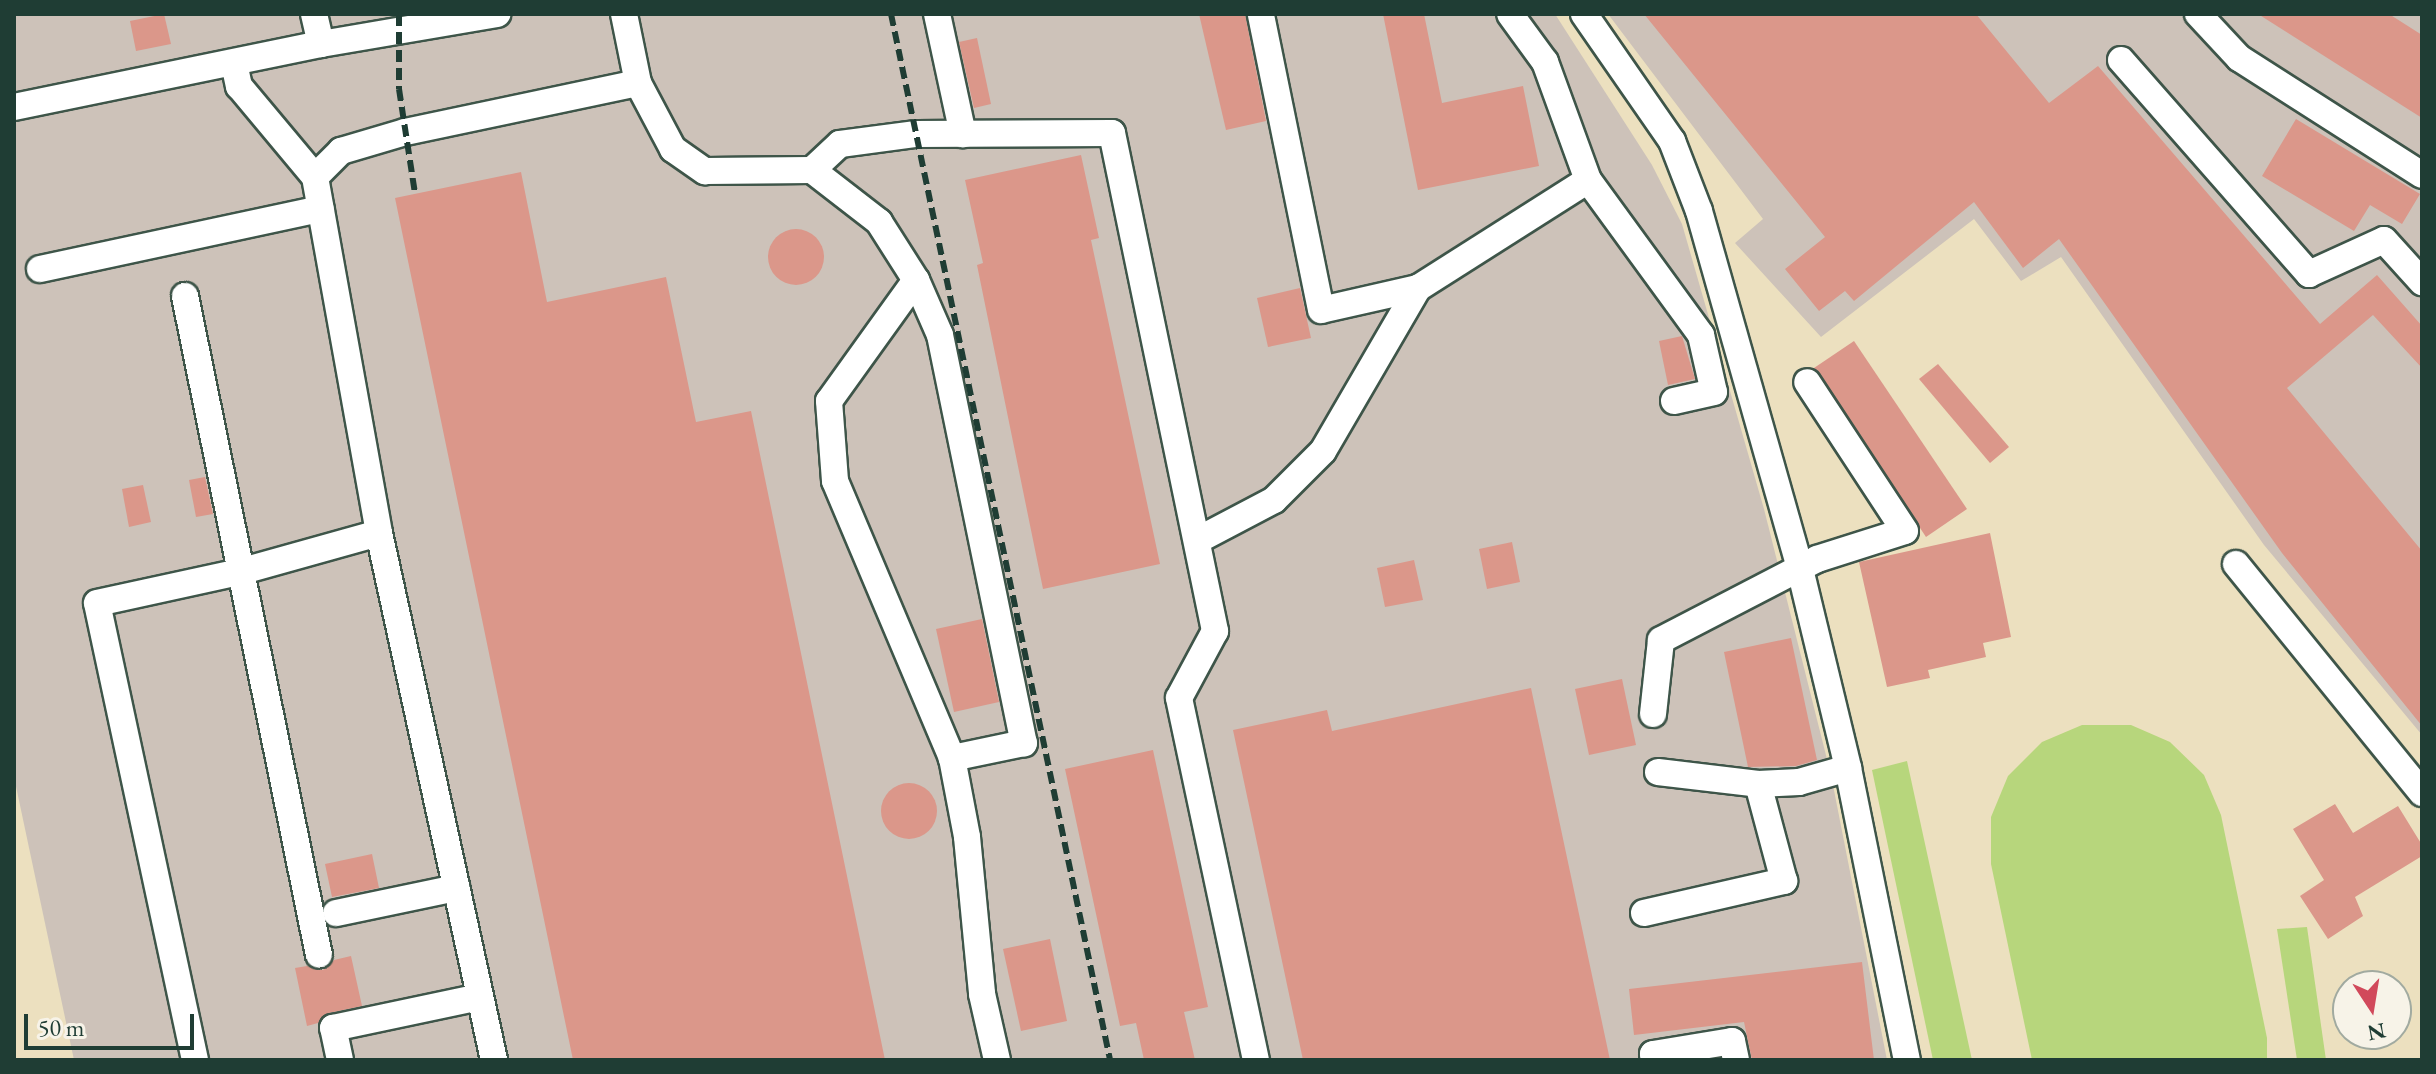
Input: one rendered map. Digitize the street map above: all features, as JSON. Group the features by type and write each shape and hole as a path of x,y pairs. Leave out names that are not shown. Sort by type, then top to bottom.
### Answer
{"lane":[{"path":"314,14 321,44"},
{"path":"14,107 321,44 497,14"},
{"path":"624,14 638,83 673,149 705,171 812,170 879,222 916,280 940,335 1024,743 952,758"},
{"path":"937,14 963,134"},
{"path":"1261,14 1321,310 1418,288 1588,180"},
{"path":"1510,14 1545,62 1588,180 1701,335 1714,392 1674,401"},
{"path":"1584,14 1672,141 1699,211 1800,569 1848,768 1907,1060"},
{"path":"2198,14 2239,58 2422,175"},
{"path":"2121,60 2309,274 2384,240 2420,273"},
{"path":"234,63 239,86 315,177 379,533 494,1060"},
{"path":"315,177 341,151 405,132 638,83"},
{"path":"812,170 840,144 916,134 1112,133 1215,631 1179,698 1256,1060"},
{"path":"40,269 321,209"},
{"path":"916,280 829,401 835,481 952,758 967,837 982,994 997,1060"},
{"path":"1198,540 1274,500 1323,451 1418,288"},
{"path":"185,296 319,955"},
{"path":"1653,714 1661,640 1817,559 1905,531 1807,382"},
{"path":"195,1060 97,603 239,572 379,533"},
{"path":"2236,564 2422,793"},
{"path":"1658,772 1758,784 1799,782 1848,768"},
{"path":"1644,913 1784,881 1758,784"},
{"path":"336,913 456,888"},
{"path":"340,1060 333,1028 480,997"},
{"path":"1654,1060 1653,1054 1732,1041 1736,1060"}],"shaded area":[{"path":"14,14 1555,14 1652,165 1682,224 1764,509 1831,775 1887,1060 74,1060 14,777"},
{"path":"1608,14 2422,14 2422,735 2264,545 2061,257 2021,281 1974,219 1821,337 1735,243 1763,219"}],"green space":[{"path":"2082,725 2131,725 2170,742 2204,775 2221,815 2267,1038 2267,1060 2032,1060 1991,864 1991,817 2008,776 2042,742"},
{"path":"1907,761 1972,1060 1933,1060 1872,770"},
{"path":"2307,927 2326,1060 2297,1060 2277,929"}],"building":[{"path":"164,14 171,44 136,51 130,21"},
{"path":"1199,14 1245,14 1266,121 1226,130"},
{"path":"1383,14 1424,14 1442,103 1523,86 1539,166 1418,190"},
{"path":"1644,14 1976,14 2049,103 2098,66 2320,324 2377,275 2422,326 2422,368 2373,315 2287,388 2422,551 2422,726 2282,553 2059,239 2023,268 1974,202 1854,301 1845,291 1819,311 1785,269 1825,237"},
{"path":"2258,14 2389,14 2422,35 2422,118"},
{"path":"977,38 991,104 974,108 959,42"},
{"path":"2296,119 2420,194 2402,224 2370,205 2354,231 2262,176"},
{"path":"1081,155 1099,238 1091,240 1160,564 1043,589 977,265 983,263 965,180"},
{"path":"521,172 547,302 666,277 696,422 751,411 885,1060 573,1060 395,198"},
{"path":"796,229 816,237 824,257 816,277 796,285 776,277 768,257 776,237"},
{"path":"1300,288 1311,338 1268,347 1257,298"},
{"path":"1682,336 1695,379 1668,385 1659,341"},
{"path":"1854,341 1967,509 1926,537 1814,368"},
{"path":"1938,364 2009,447 1990,463 1919,379"},
{"path":"205,477 213,514 196,517 189,480"},
{"path":"143,485 151,522 129,527 122,489"},
{"path":"1990,533 2011,637 1983,643 1986,657 1928,670 1930,678 1887,687 1859,562"},
{"path":"1512,542 1520,582 1487,589 1479,549"},
{"path":"1414,560 1423,600 1385,607 1377,568"},
{"path":"982,619 999,702 954,712 936,629"},
{"path":"1791,638 1817,760 1796,766 1748,767 1724,652"},
{"path":"1622,679 1636,745 1589,755 1575,689"},
{"path":"1531,688 1610,1060 1303,1060 1233,730 1327,710 1332,731"},
{"path":"1153,750 1208,1007 1184,1012 1195,1060 1144,1060 1136,1023 1120,1026 1065,769"},
{"path":"909,783 929,791 937,811 929,831 909,839 889,831 881,811 889,791"},
{"path":"2335,804 2353,833 2398,806 2422,845 2422,856 2355,897 2363,916 2328,939 2300,896 2324,880 2293,829"},
{"path":"372,854 379,888 332,897 325,864"},
{"path":"1050,939 1067,1021 1021,1031 1003,949"},
{"path":"351,956 362,1006 329,1013 318,1023 307,1026 295,968 307,966 323,970 334,960"},
{"path":"1862,962 1874,1060 1752,1060 1744,1022 1634,1035 1629,989"}],"railway":[{"path":"399,14 399,89 415,194"},
{"path":"891,14 1110,1060"}]}
